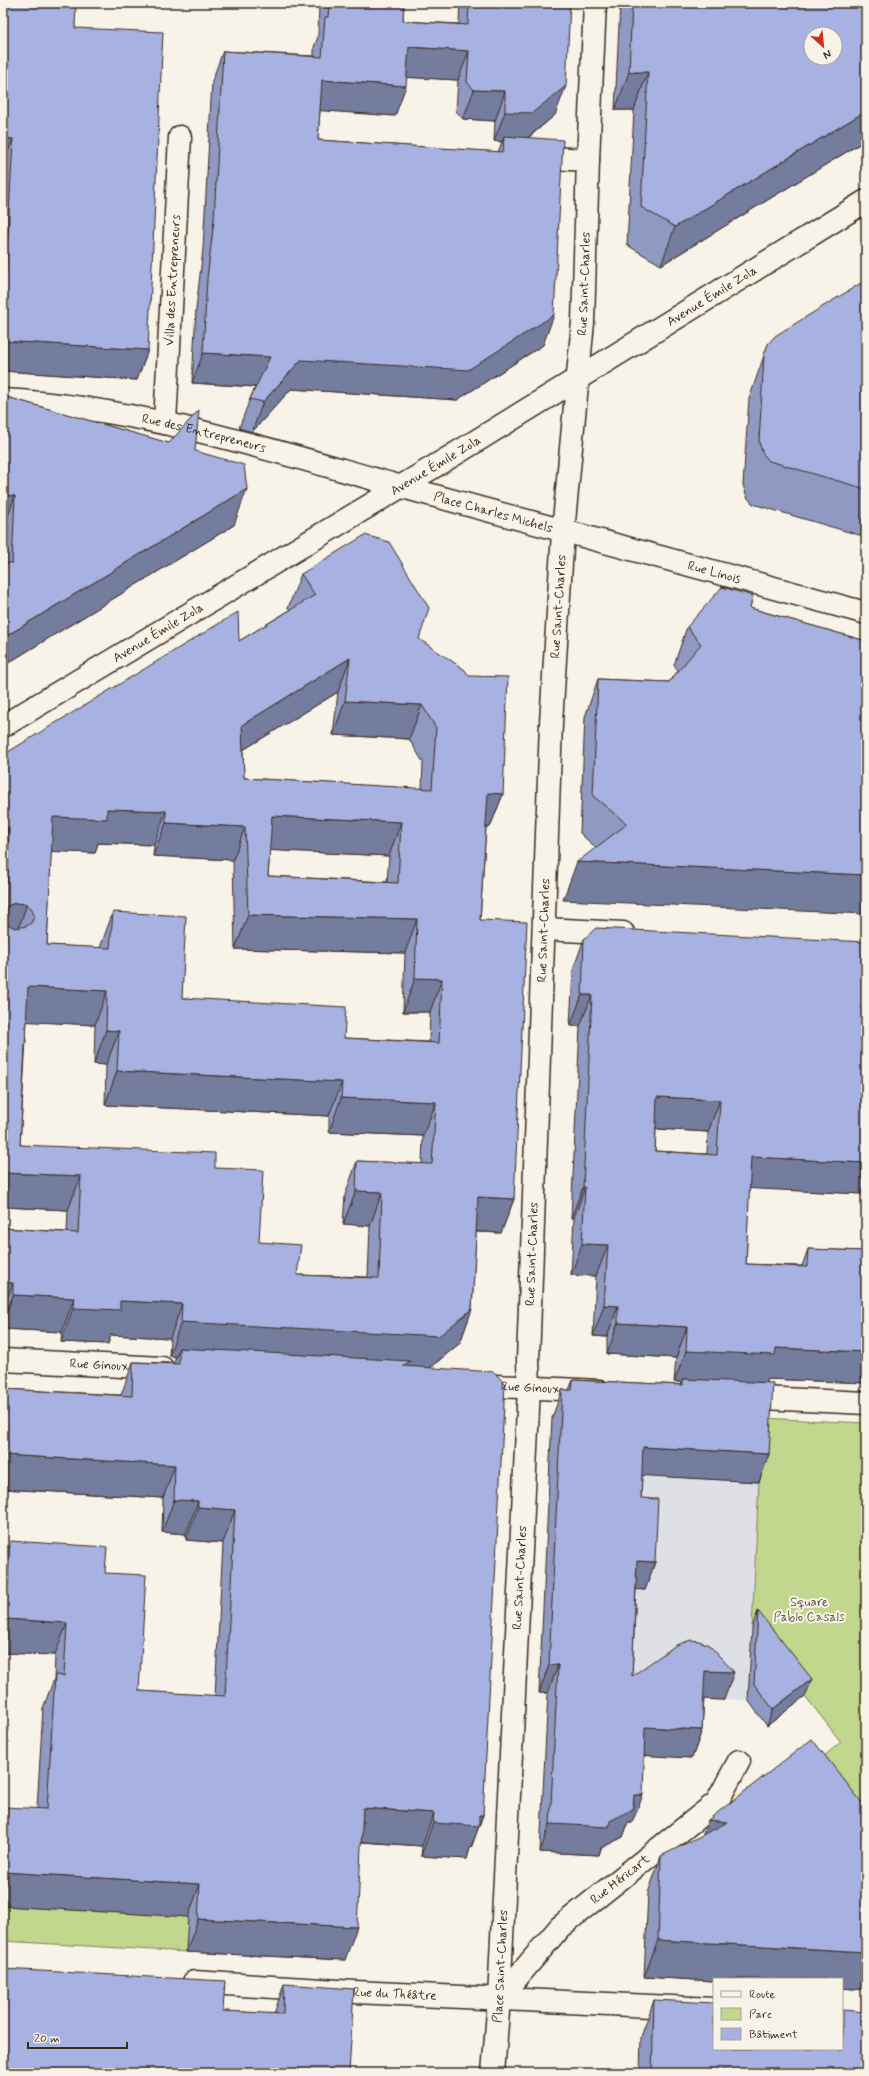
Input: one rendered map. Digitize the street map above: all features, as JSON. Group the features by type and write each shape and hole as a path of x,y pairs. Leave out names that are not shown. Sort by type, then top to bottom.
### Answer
{"street":[{"name":"Rue Saint-Charles","path":"506,1859 529,1388 528,1361 551,724 563,532 583,322 595,3"},
{"name":"Villa des Entrepreneurs","path":"165,423 180,137"},
{"path":"516,156 588,160"},
{"name":"Avenue Émile Zola","path":"3,726 281,557 401,487 866,201"},
{"name":"Rue des Entrepreneurs","path":"3,400 49,402 165,423 401,487"},
{"name":"Place Charles Michels","path":"401,487 563,532"},
{"name":"Rue Linois","path":"563,532 866,613"},
{"path":"544,929 639,933"},
{"name":"Rue Ginoux","path":"3,1360 186,1370"},
{"name":"Rue Ginoux","path":"456,1384 620,1392"},
{"path":"723,1396 866,1403"},
{"name":"Rue Héricart","path":"499,1999 560,1927 717,1802 739,1761"},
{"name":"Place Saint-Charles","path":"493,2073 499,1999 506,1859"},
{"name":"Rue du Théâtre","path":"175,1981 713,2009"}],"shaded area":[{"path":"762,1418 748,1700 539,1693 548,1506"}],"green space":[{"name":"Square Pablo Casals","path":"762,1418 866,1423 866,1862 813,1765 841,1742 752,1628"},
{"path":"3,1906 188,1916 187,1952 3,1941"}],"building":[{"path":"3,3 76,3 75,28 163,32 148,350 3,341 3,273 6,273 13,139 3,138"},
{"path":"329,3 404,3 403,21 468,25 469,3 570,3 566,86 532,113 505,112 505,91 474,90 467,82 469,51 409,47 406,86 322,80 318,140 503,152 504,136 563,140 554,315 468,370 301,360 263,402 250,399 270,357 203,353 207,279 214,220 223,51 322,57 325,17 328,17"},
{"path":"632,3 866,3 866,111 675,227 641,207 648,72 629,72"},
{"path":"866,280 866,489 769,461 763,454 759,442 764,355 768,344 775,336"},
{"path":"3,396 169,443 199,410 195,451 244,465 247,489 3,638 3,563 12,563 15,496 3,495"},
{"path":"365,535 389,542 429,608 419,639 465,670 469,676 508,677 503,794 488,793 480,920 527,922 514,1199 478,1197 472,1309 439,1336 181,1322 182,1304 120,1301 120,1310 73,1308 74,1298 13,1295 13,1283 3,1282 3,1228 78,1233 81,1176 3,1173 3,943 6,943 7,924 15,928 27,926 32,922 34,916 32,909 27,904 15,903 7,906 9,827 3,830 3,755 238,612 239,641 315,595 301,574","holes":["350,658 345,701 422,705 436,728 432,789 244,778 242,725","107,809 166,811 166,823 245,827 248,915 417,919 415,978 442,979 439,1043 344,1038 346,1007 182,998 186,916 113,912 110,948 47,945 53,817 107,819","272,816 401,822 398,883 268,876","28,987 107,991 106,1030 119,1031 117,1071 342,1082 341,1098 436,1102 432,1164 357,1161 356,1191 382,1192 379,1278 297,1275 301,1245 259,1242 263,1170 215,1168 215,1153 20,1145"]},
{"path":"722,587 753,596 750,608 866,641 866,875 577,862 627,824 593,796 598,679 669,682 701,644 687,627"},
{"path":"596,928 866,942 866,1163 751,1157 746,1264 807,1267 808,1249 866,1251 866,1352 776,1348 775,1355 686,1351 687,1327 618,1323 618,1306 604,1305 608,1245 582,1244 585,1187 583,1187 592,995 582,995 584,939","holes":["657,1097 720,1100 717,1155 655,1151"]},
{"path":"179,1348 410,1361 403,1366 494,1372 505,1384 483,1815 479,1815 479,1826 433,1823 434,1813 363,1808 357,1927 198,1919 200,1884 3,1872 3,1807 47,1809 55,1675 64,1676 67,1623 6,1619 10,1541 107,1547 105,1573 146,1575 139,1691 225,1696 235,1510 198,1507 198,1501 174,1500 175,1465 3,1455 3,1389 132,1396 133,1362 179,1364"},
{"path":"683,1379 773,1383 769,1454 643,1447 641,1498 658,1499 655,1562 637,1561 632,1676 676,1645 691,1640 709,1645 734,1672 705,1671 702,1730 645,1727 643,1795 634,1795 633,1809 610,1821 609,1827 550,1824 558,1665 549,1665 562,1390 572,1390 573,1380 683,1385"},
{"path":"758,1611 812,1679 773,1709 754,1684"},
{"path":"812,1739 866,1808 866,1952 658,1940 661,1856 728,1822 708,1820"},
{"path":"3,1969 225,1981 223,2011 283,2014 284,1984 354,1989 349,2073 3,2073"},
{"path":"654,2000 713,2003 713,2050 843,2050 843,2010 866,2012 866,2073 766,2073 722,2070 721,2073 652,2073"}]}
